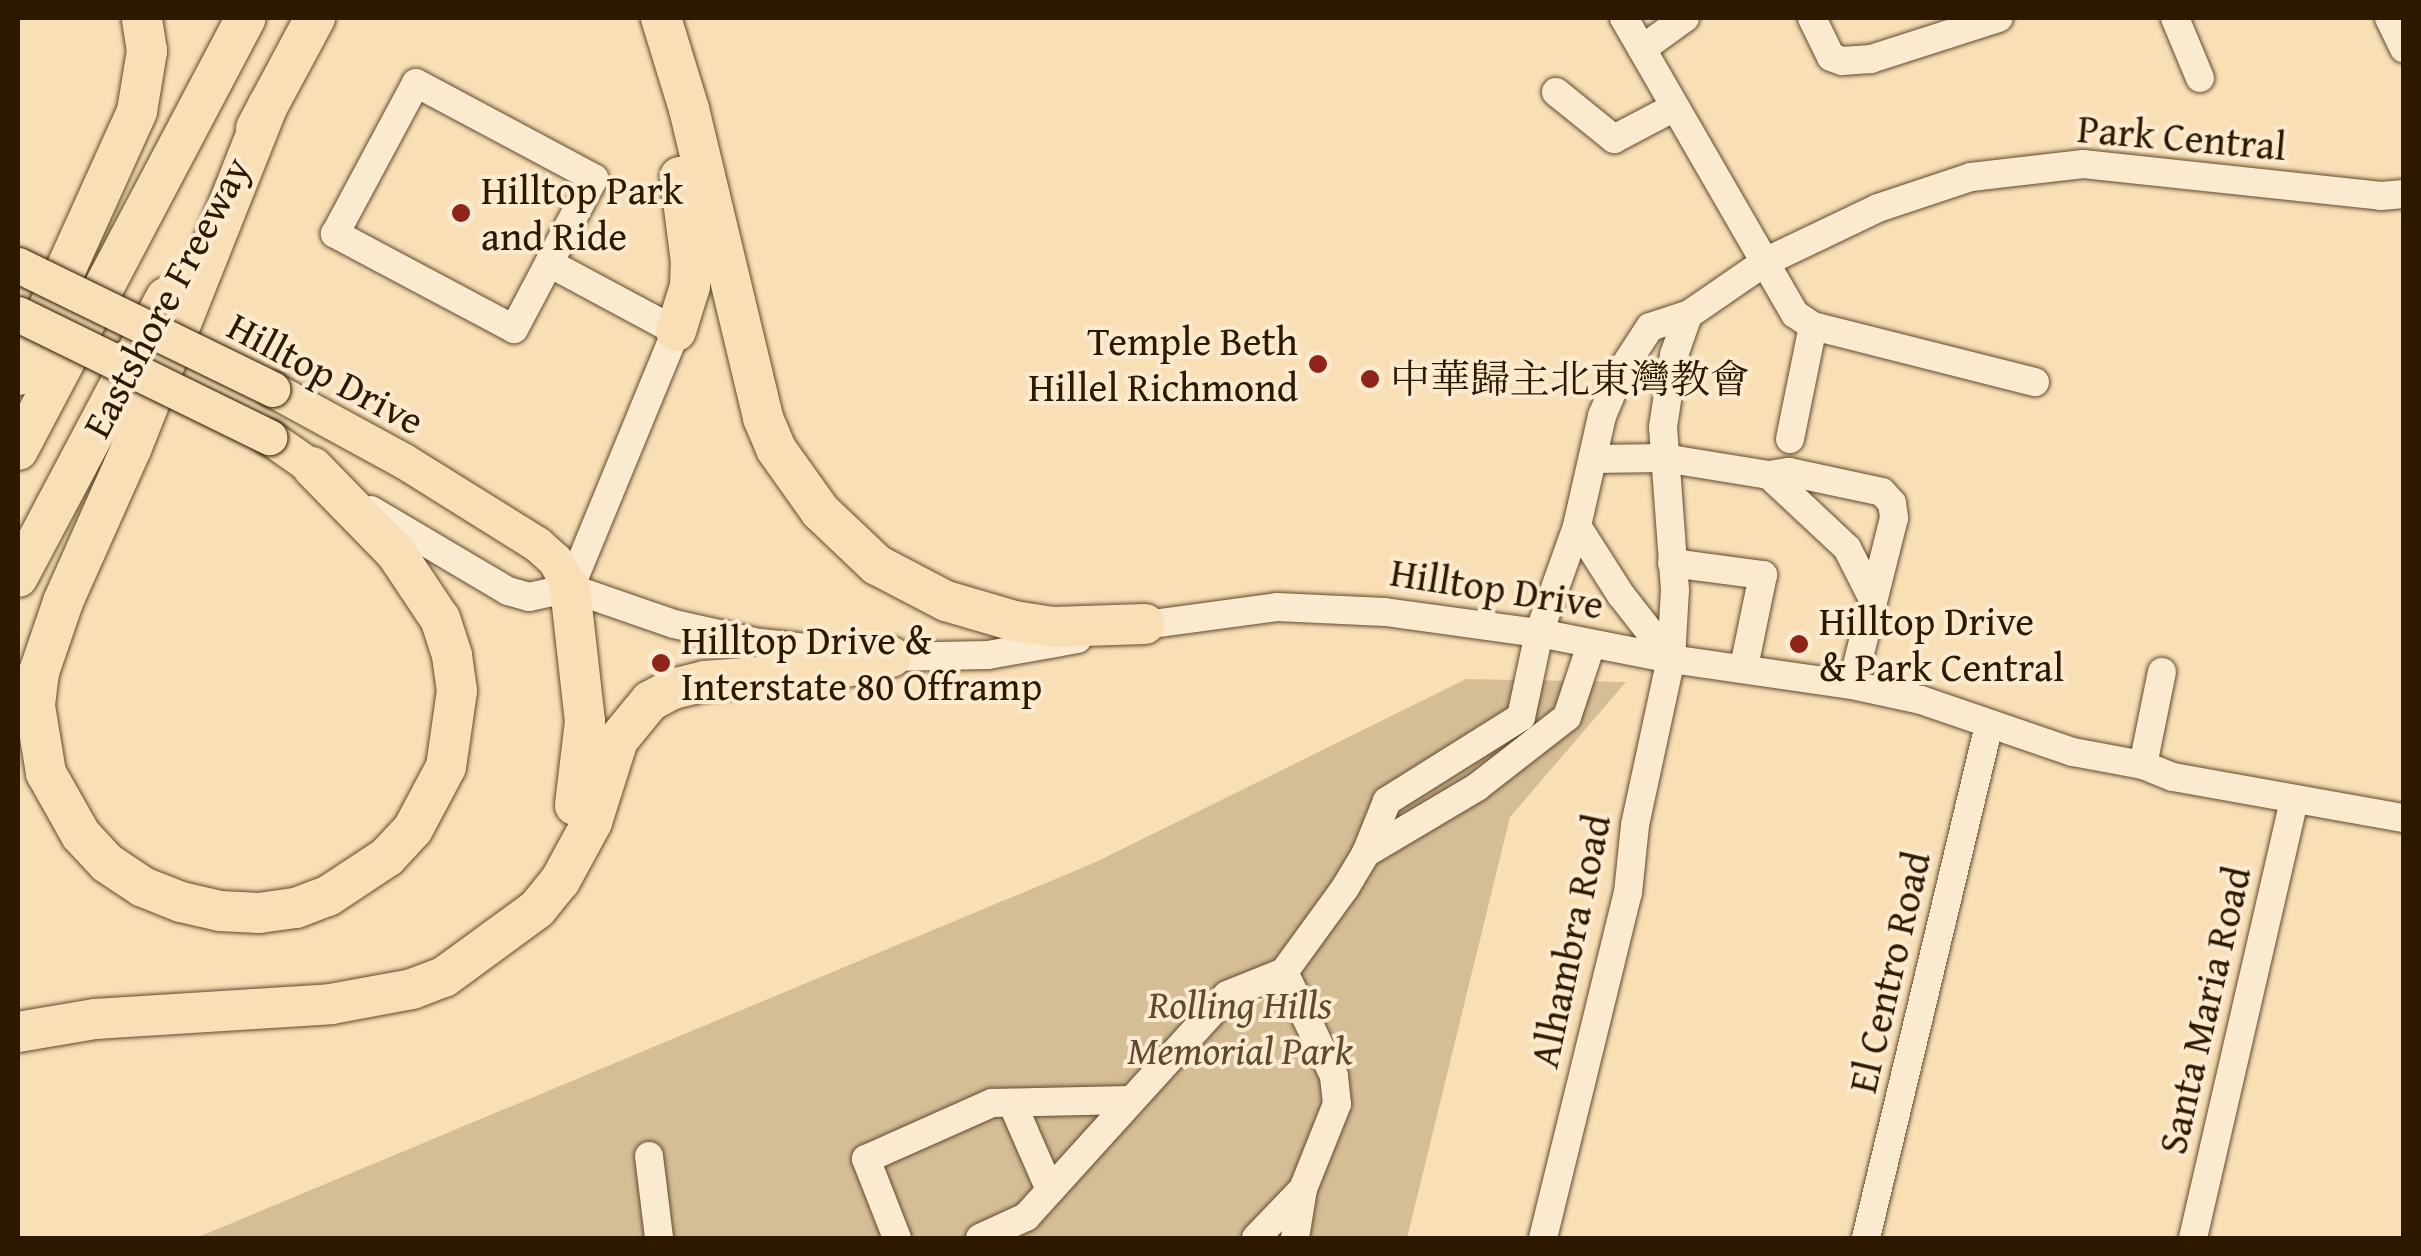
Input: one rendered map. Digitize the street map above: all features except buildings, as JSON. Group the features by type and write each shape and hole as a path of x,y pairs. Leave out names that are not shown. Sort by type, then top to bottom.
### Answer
{"highway":[{"path":"18,375 138,111 147,51 142,18"},
{"name":"Eastshore Freeway","path":"18,450 246,18"},
{"name":"Eastshore Freeway","path":"18,577 314,18"},
{"path":"662,24 668,112 691,262 690,286 676,331"},
{"path":"662,24 689,109 763,418 796,482 820,511 877,565 946,600 1014,621 1053,626 1146,624"},
{"path":"268,106 131,448 63,602 40,672 35,706 46,773 82,835 108,863 142,886 182,902 220,911 259,913 296,908 328,896 387,858 423,814 446,768 456,691 440,620 396,553 312,467"},
{"path":"494,939 549,873 578,787 584,688 570,588"},
{"path":"18,1032 95,1020 372,998 444,977 536,909 560,881 592,822 618,740 650,702 672,689 705,680 823,672 891,657"}],"main road":[{"name":"Hilltop Drive","path":"18,265 272,388 388,452 537,544 555,560 570,588"},
{"name":"Hilltop Drive","path":"18,314 269,437 312,467"}],"street":[{"path":"1624,18 1795,314 1813,326 2035,382"},
{"path":"1642,49 1684,18"},
{"path":"1812,18 1831,58 1842,61 1871,59 1998,18"},
{"path":"2176,18 2200,78"},
{"path":"2390,18 2404,49"},
{"path":"416,83 594,178 549,263 514,328 336,234 416,83"},
{"path":"1556,92 1614,139 1676,107"},
{"name":"Park Central","path":"1366,853 1388,801 1521,717 1539,633 1578,526 1602,416 1630,357 1650,327 1688,314 1765,262 1878,208 1971,177 2083,164 2381,196 2404,194"},
{"path":"549,263 676,331 570,588"},
{"path":"1671,659 1672,563 1663,427 1674,355 1688,314"},
{"path":"1790,439 1813,326"},
{"path":"1594,459 1664,458 1770,475 1789,472 1882,492 1892,502 1894,518 1852,684"},
{"name":"Hilltop Drive","path":"312,467 441,554 508,591 529,597 570,588 633,612 715,634 802,649 891,657 988,654 1146,624 1277,608 1385,612 1852,684 1922,700 2072,752 2143,765 2174,777 2404,818"},
{"path":"1770,475 1847,548 1873,599"},
{"path":"1578,526 1622,595 1671,659"},
{"path":"1672,563 1762,575 1744,666"},
{"path":"980,1238 1026,1217 1227,995 1284,972 1366,853 1477,787 1567,718 1591,645"},
{"name":"Alhambra Road","path":"1543,1238 1628,893 1635,825 1671,659"},
{"path":"2143,765 2162,672"},
{"name":"El Centro Road","path":"1866,1238 1989,725"},
{"name":"Santa Maria Road","path":"2193,1238 2294,799"},
{"path":"1284,972 1334,1076 1337,1104 1303,1188 1295,1238"},
{"path":"897,1238 866,1158 992,1103 1130,1100"},
{"path":"1012,1102 1050,1190"},
{"path":"649,1156 659,1238"},
{"path":"1256,1238 1303,1188"}],"green space":[{"name":"Rolling Hills Memorial Park","path":"1466,679 1626,682 1510,817 1407,1238 196,1238 1096,862"}],"place":[{"name":"Hilltop Park and Ride","path":"461,213"},
{"name":"Temple Beth Hillel Richmond","path":"1318,364"},
{"name":"中華歸主北東灣教會","path":"1370,379"},
{"name":"Hilltop Drive & Park Central","path":"1799,644"},
{"name":"Hilltop Drive & Interstate 80 Offramp","path":"661,663"}]}
